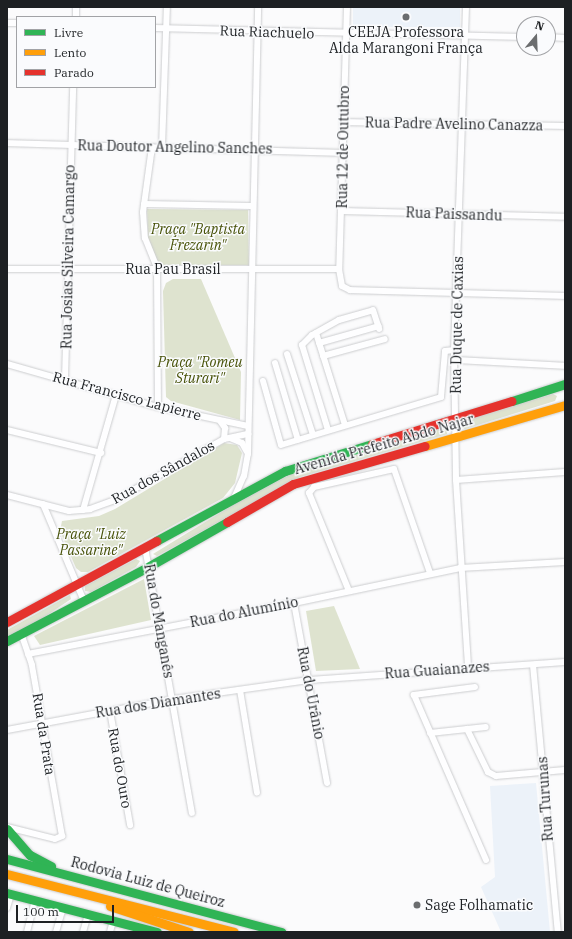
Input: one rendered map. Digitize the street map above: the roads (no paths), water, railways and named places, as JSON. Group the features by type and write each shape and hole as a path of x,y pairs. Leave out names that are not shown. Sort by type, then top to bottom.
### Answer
{"main road":[{"name":"Avenida Prefeito Abdo Najar","path":"7,622 234,498 301,464 561,385"},
{"path":"561,385 565,393"},
{"name":"Avenida Prefeito Abdo Najar","path":"7,641 149,566 293,484 312,476 456,438 564,404"},
{"path":"7,828 30,855 83,880"},
{"name":"Rodovia Luiz de Queiroz","path":"7,859 281,932"},
{"name":"Rodovia Luiz de Queiroz","path":"7,874 71,889 234,932"},
{"path":"71,889 129,913 189,932"},
{"path":"9,893 156,932"}],"street":[{"path":"162,147 167,7"},
{"path":"234,498 244,476 248,454 251,206 258,7"},
{"name":"Rua 12 de Outubro","path":"347,7 342,153 342,211 338,269 342,286 350,290 457,293"},
{"name":"Rua Duque de Caxias","path":"466,7 454,360 456,480 460,568 468,667"},
{"name":"Rua Riachuelo","path":"156,28 257,32 516,37"},
{"name":"Rua Josias Silveira Camargo","path":"65,379 73,88"},
{"name":"Rua Padre Avelino Canazza","path":"343,122 565,126"},
{"name":"Rua Doutor Angelino Sanches","path":"7,143 254,149 342,153"},
{"path":"152,146 144,204 145,238 157,268 158,407"},
{"path":"144,204 251,206"},
{"name":"Rua Paissandu","path":"342,211 565,217"},
{"name":"Rua Pau Brasil","path":"7,269 338,269"},
{"path":"457,293 565,296"},
{"path":"319,343 379,328 373,310 339,320 316,333 302,345 328,430"},
{"path":"316,333 345,425"},
{"path":"323,356 385,339"},
{"path":"263,381 281,445 441,397 444,351 454,350"},
{"path":"287,354 314,435"},
{"path":"454,360 565,366"},
{"path":"275,363 298,440"},
{"name":"Rua Francisco Lapierre","path":"7,364 65,379 158,407 248,426"},
{"path":"83,510 116,395"},
{"path":"220,420 225,428 226,439 242,443 248,454"},
{"path":"7,430 100,453"},
{"name":"Rua dos Sândalos","path":"7,495 69,511 83,510 117,499 226,439 248,434"},
{"path":"349,591 309,493 314,487 394,469 430,573"},
{"path":"456,480 565,472"},
{"path":"43,504 84,601"},
{"name":"Rua do Manganês","path":"145,547 174,699 192,813"},
{"name":"Rua do Alumínio","path":"28,654 294,604 430,573 460,568 565,562"},
{"name":"Rua do Urânio","path":"294,604 327,783"},
{"name":"Rua da Prata","path":"7,828 55,839 62,836 42,723 28,654 22,633"},
{"name":"Rua Guaianazes","path":"309,680 468,667 533,665 565,662"},
{"name":"Rua Turunas","path":"533,665 558,932"},
{"name":"Rua dos Diamantes","path":"7,730 174,699 309,680"},
{"path":"475,688 414,695 486,860"},
{"path":"240,690 258,793"},
{"name":"Rua do Ouro","path":"110,711 130,825"},
{"path":"430,733 486,727"},
{"path":"467,729 488,772 496,776 565,770"},
{"path":"7,908 9,893"},
{"path":"27,932 35,900"},
{"path":"56,932 62,907"},
{"path":"83,932 88,914"},
{"path":"110,932 113,921"}],"place":[{"name":"CEEJA Professora Alda Marangoni França","path":"406,17"},
{"name":"Sage Folhamatic","path":"417,905"}],"park label":[{"name":"Praça \"Baptista Frezarin\"","path":"198,238"},
{"name":"Praça \"Romeu Sturari\"","path":"200,370"},
{"name":"Praça \"Luiz Passarine\"","path":"91,542"}]}
